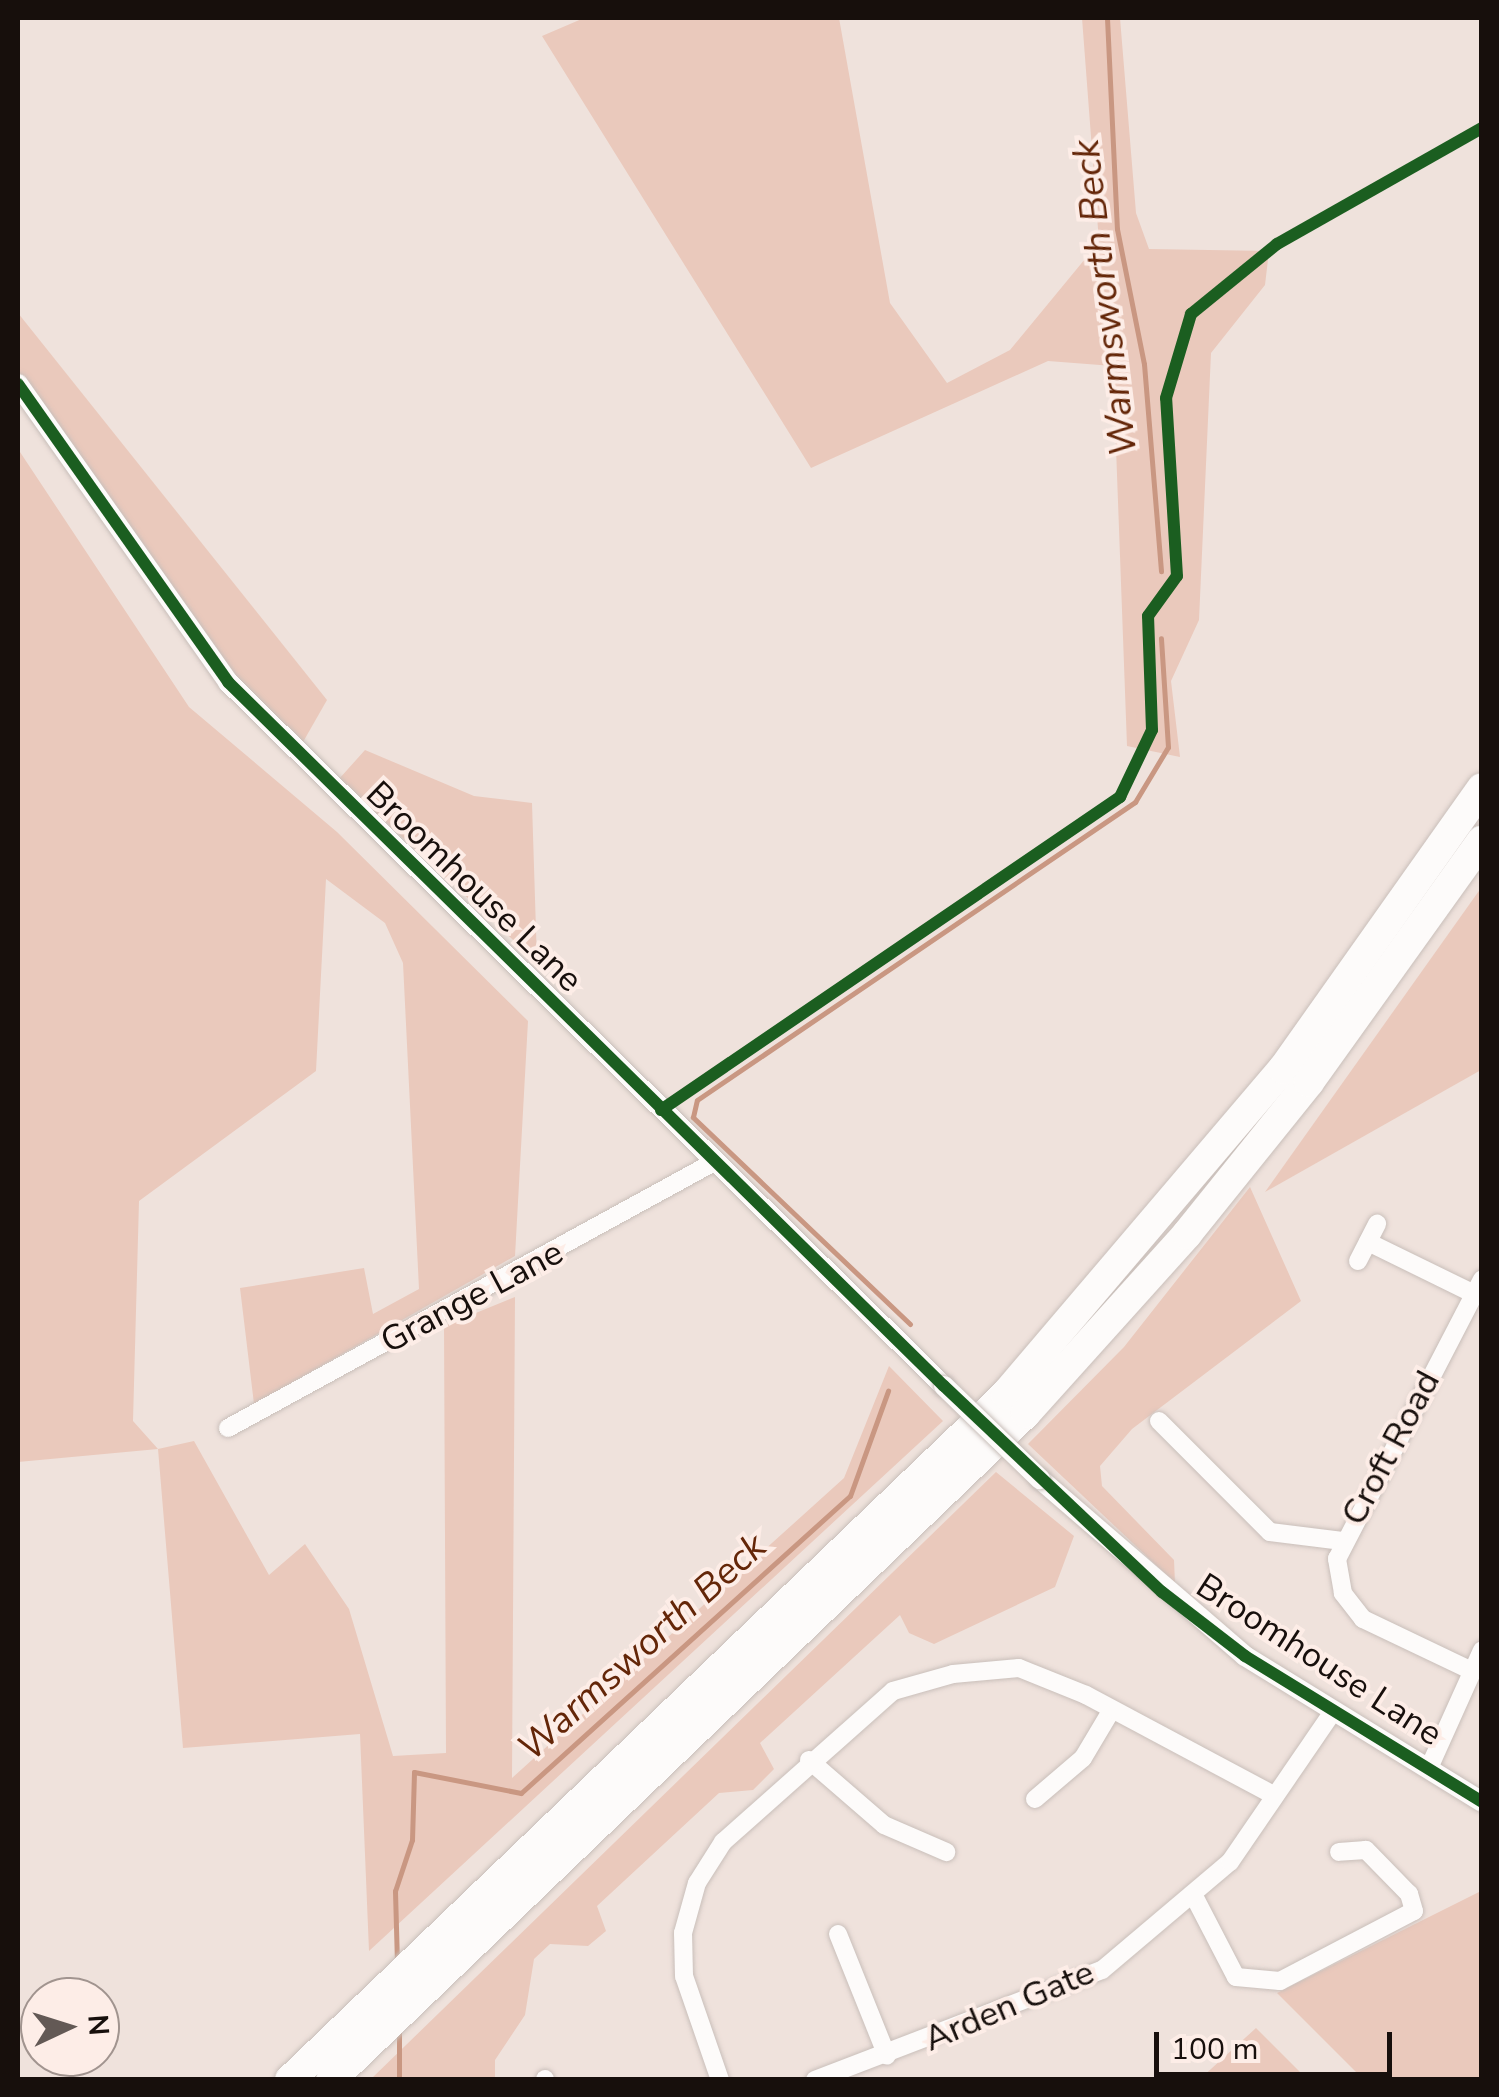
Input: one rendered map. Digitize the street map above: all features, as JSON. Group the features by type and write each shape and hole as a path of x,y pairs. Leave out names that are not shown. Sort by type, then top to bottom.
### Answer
{"highway":[{"path":"331,2080 398,1997 918,1484 1087,1306 1283,1069 1482,788"},
{"path":"290,2080 398,1997 860,1579 1074,1361 1309,1082 1482,840"}],"street":[{"name":"Broomhouse Lane","path":"18,384 228,682 1040,1479 1162,1592 1332,1713 1482,1802"},
{"name":"Grange Lane","path":"228,1428 714,1162"},
{"path":"1358,1261 1376,1224"},
{"path":"1368,1242 1478,1286"},
{"name":"Croft Road","path":"1472,1670 1363,1619 1338,1576 1342,1541 1478,1286"},
{"path":"1159,1421 1270,1532 1342,1541"},
{"path":"1429,1768 1482,1650"},
{"path":"720,2080 684,1976 689,1908 723,1842 809,1760 893,1690 953,1674 1020,1668 1275,1796"},
{"path":"1035,1799 1083,1758 1111,1711"},
{"name":"Arden Gate","path":"815,2080 1075,1984 1195,1898 1275,1796 1332,1713"},
{"path":"809,1760 884,1825 946,1852"},
{"path":"1195,1898 1236,1977 1280,1981 1414,1911 1409,1894 1366,1850 1339,1852"},
{"path":"838,1934 886,2056"}],"shaded area":[{"path":"584,18 839,18 890,303 947,383 1010,350 1099,242 1082,18 1120,18 1136,213 1149,249 1269,251 1265,285 1211,353 1199,620 1171,681 1180,757 1127,746 1113,366 1048,361 811,468 542,36"},
{"path":"18,313 327,700 299,749 212,649 18,372"},
{"path":"18,449 189,707 337,832 528,1021 515,1256 254,1404 240,1288 364,1268 373,1314 419,1289 403,963 385,923 326,879 316,1071 139,1201 133,1421 158,1449 18,1462"},
{"path":"365,750 474,796 532,803 537,962 339,779"},
{"path":"1481,888 1481,1070 1265,1192"},
{"path":"1250,1187 1301,1301 1132,1429 1100,1466 1102,1486 1174,1560 1175,1583 1028,1444 1124,1347"},
{"path":"515,1297 512,1778 844,1478 889,1366 943,1421 369,1951 360,1734 183,1748 158,1449 194,1441 269,1575 305,1544 349,1609 393,1756 446,1753 444,1326"},
{"path":"996,1472 1074,1536 1055,1587 934,1644 909,1633 900,1615 760,1743 774,1769 753,1790 719,1793 597,1906 606,1931 588,1946 550,1944 534,1959 525,2015 495,2060 495,2079 371,2079"},
{"path":"1481,1891 1481,2079 1363,2079 1277,1993"},
{"path":"1256,2028 1307,2079 1200,2079"}],"waterway":[{"name":"Warmsworth Beck","path":"1107,18 1117,229 1144,364 1161,571"},
{"name":"Warmsworth Beck","path":"910,1324 693,1117 697,1100 1135,802 1168,747 1161,638"},
{"name":"Warmsworth Beck","path":"397,1963 395,1891 412,1840 414,1772 521,1793 850,1496 888,1391"},
{"name":"Warmsworth Beck","path":"399,2029 399,2080"}],"cycle path":[{"path":"661,1110 1120,797 1152,730 1148,616 1177,576 1166,398 1191,314 1277,244 1482,128"},
{"path":"18,384 228,682 944,1386 1162,1592 1245,1656 1482,1802"}]}
